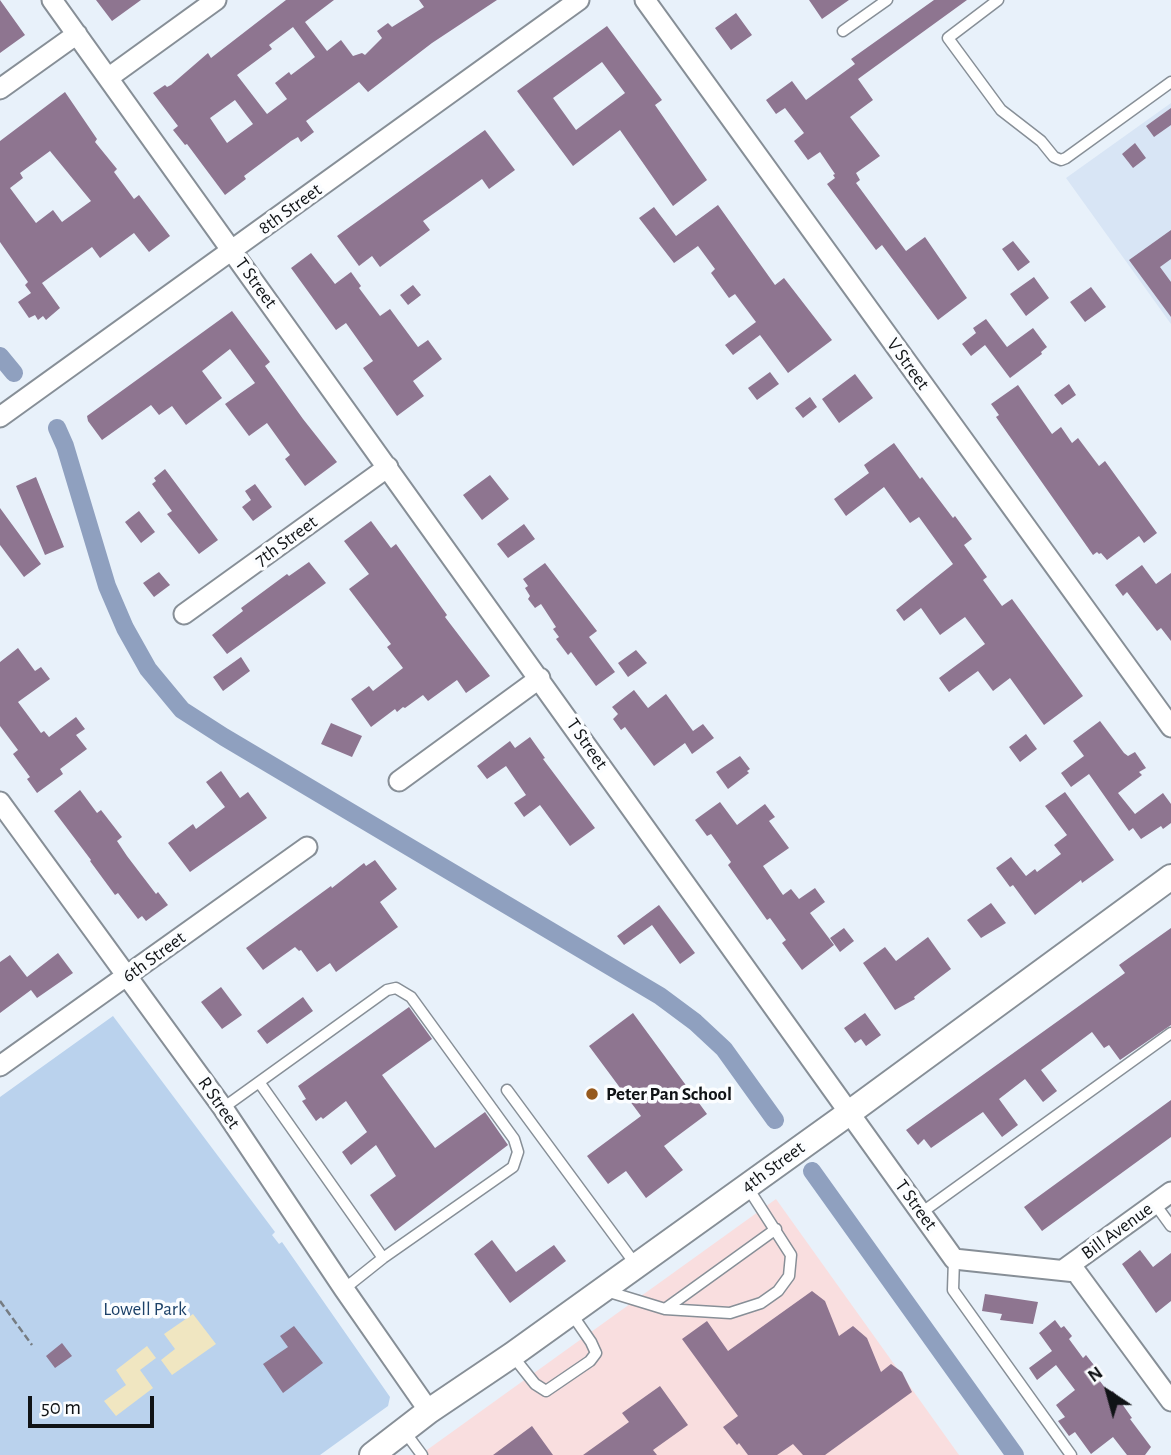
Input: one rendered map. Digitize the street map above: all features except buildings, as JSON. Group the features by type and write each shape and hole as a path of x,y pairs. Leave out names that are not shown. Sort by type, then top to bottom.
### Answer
{"street":[{"name":"T Street","path":"52,0 954,1259"},
{"path":"108,78 216,0"},
{"name":"8th Street","path":"0,417 579,0"},
{"name":"V Street","path":"645,0 1167,715"},
{"path":"0,89 77,34"},
{"name":"7th Street","path":"184,614 388,467"},
{"path":"400,781 540,678"},
{"name":"R Street","path":"0,802 223,1108 429,1411"},
{"name":"6th Street","path":"0,1066 307,846"},
{"name":"4th Street","path":"372,1455 429,1411 512,1355 849,1113 1171,877"},
{"name":"Bill Avenue","path":"1063,1270 1171,1192"},
{"path":"954,1259 1076,1272 1171,1401"}],"lane":[{"path":"844,31 887,0"},
{"path":"998,0 948,38 1001,110 1041,141 1054,158 1066,158 1171,82"},
{"path":"223,1108 387,989 396,988 411,997 514,1139 517,1152 513,1167 383,1258 344,1289"},
{"path":"921,1213 1171,1033"},
{"path":"259,1082 383,1258"},
{"path":"507,1090 636,1265"},
{"path":"602,1290 665,1309 730,1313 761,1303 778,1291 789,1276 791,1255 747,1186"},
{"path":"1155,1204 1171,1226"},
{"path":"665,1309 776,1229"},
{"path":"954,1259 953,1290 1071,1455"},
{"path":"512,1355 535,1384 546,1391 590,1361 596,1353 570,1313"},
{"path":"405,1432 422,1455"}],"path":[{"path":"0,1301 32,1345"}],"shaded area":[{"path":"1171,103 1171,324 1066,178"},
{"path":"776,1199 959,1455 420,1455"}],"green space":[{"name":"Lowell Park","path":"113,1016 275,1232 272,1235 279,1244 282,1242 390,1397 388,1406 320,1455 0,1455 0,1097"}],"sand":[{"path":"193,1314 216,1344 172,1375 161,1360 175,1349 164,1334"},
{"path":"147,1346 156,1358 140,1370 153,1388 116,1416 104,1401 126,1385 116,1370"}],"waterway":[{"path":"0,356 14,373"},
{"path":"57,428 65,446 107,586 125,628 148,669 182,710 660,996 695,1022 724,1049 775,1120"},
{"path":"812,1171 1015,1455"}],"place":[{"name":"Peter Pan School","path":"592,1094"}]}
